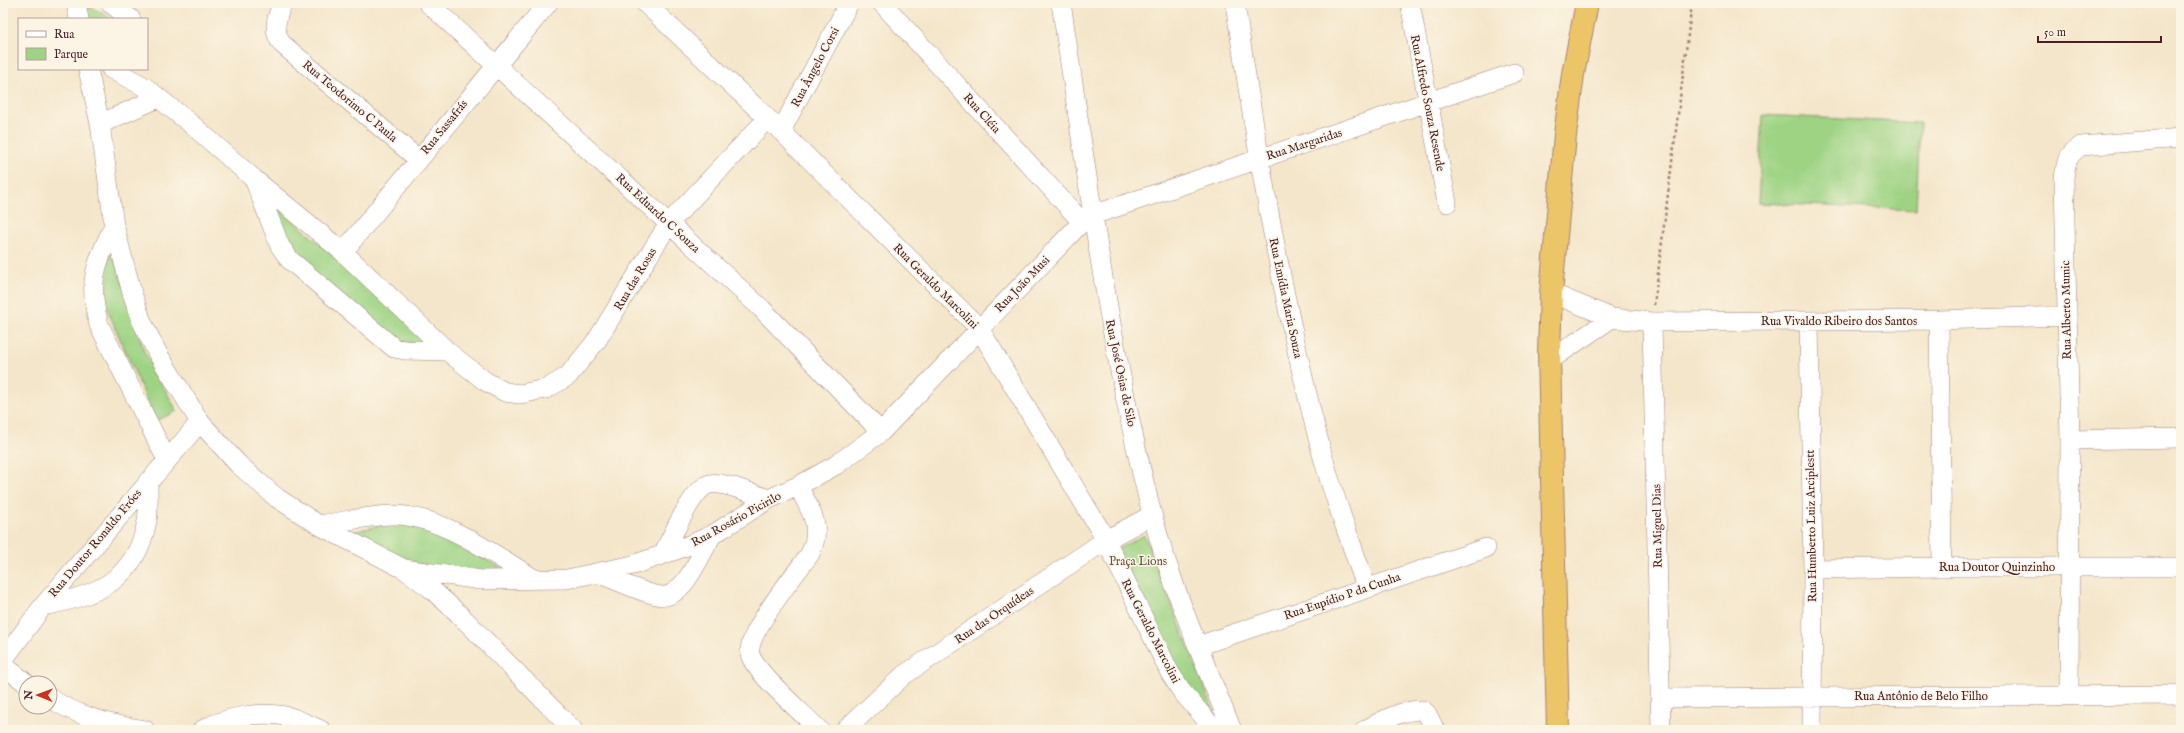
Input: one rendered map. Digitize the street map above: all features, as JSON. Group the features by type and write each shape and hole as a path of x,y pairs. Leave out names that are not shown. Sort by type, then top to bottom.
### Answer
{"highway":[{"path":"1558,730 1550,360 1551,292 1573,74 1587,3"}],"street":[{"path":"76,3 79,18"},
{"path":"110,3 130,18"},
{"name":"Rua Teodorimo C Paula","path":"283,3 276,22 276,37 282,44 418,158"},
{"name":"Rua Eduardo C Souza","path":"428,3 762,309 884,429"},
{"name":"Rua Sassafrás","path":"342,252 418,158 548,3"},
{"name":"Rua Geraldo Marcolini","path":"644,3 781,131 979,328 1106,540 1170,673 1183,693 1215,730"},
{"name":"Rua Ângelo Corsi","path":"781,131 849,3"},
{"name":"Rua Cléia","path":"882,3 1088,218"},
{"name":"Rua José Osias de Silo","path":"1061,3 1088,218 1152,515 1198,646 1232,730"},
{"name":"Rua Emídia Maria Souza","path":"1235,3 1258,158 1287,307 1320,448 1366,587"},
{"name":"Rua Alfredo Souza Resende","path":"1410,3 1427,103 1447,203"},
{"path":"88,70 100,124 114,225 142,322 158,354 200,422 238,464 277,498 320,525 404,569 430,588 459,614 573,730"},
{"name":"Rua das Rosas","path":"113,70 150,85 254,179 342,252 447,351 485,381 505,392 520,394 546,389 568,376 597,340 669,223 767,119"},
{"name":"Rua Margaridas","path":"1088,218 1258,158 1514,73"},
{"path":"100,124 150,85"},
{"name":"Rua Alberto Mumic","path":"2069,696 2068,568 2070,440 2064,179 2068,156 2081,146 2181,138"},
{"path":"254,179 280,246 290,260 394,348 405,350 447,351"},
{"name":"Rua João Musi","path":"884,429 979,328 1088,218"},
{"path":"114,225 98,262 93,281 93,302 99,325 167,460"},
{"name":"Rua Vivaldo Ribeiro dos Santos","path":"1551,292 1612,318 1652,322 1939,320 2066,316"},
{"path":"1550,360 1612,318"},
{"path":"1939,320 1942,567"},
{"name":"Rua Humberto Luiz Arciplestt","path":"1808,321 1813,569 1812,730"},
{"name":"Rua Miguel Dias","path":"1652,322 1661,730"},
{"name":"Rua Doutor Ronaldo Fróes","path":"3,660 43,606 148,481 200,422"},
{"name":"Rua Rosário Picirilo","path":"404,569 481,580 537,581 567,579 600,574 663,554 712,535 769,499 798,486 836,465 884,429"},
{"path":"2070,440 2181,438"},
{"name":"Rua Doutor Ronaldo Fróes","path":"43,606 71,600 101,590 122,575 134,558 142,541 147,519 148,481"},
{"path":"663,554 691,502 704,486 710,483 719,484 769,499"},
{"path":"798,486 815,519 816,543 810,554 759,624 750,646 750,654 760,672 819,730"},
{"name":"Rua das Orquídeas","path":"845,730 904,675 1106,540 1152,515"},
{"path":"320,525 381,516 413,517 457,534 537,581"},
{"path":"600,574 647,592 662,596 669,595 679,589 687,579 712,535"},
{"name":"Rua Eupídio P da Cunha","path":"1198,646 1366,587 1486,548"},
{"name":"Rua Doutor Quinzinho","path":"1813,569 1942,567 2181,567"},
{"path":"3,665 18,677"},
{"name":"Rua Antônio de Belo Filho","path":"1661,698 2181,695"},
{"path":"58,703 93,719 145,730"},
{"path":"1365,730 1392,715 1404,711 1423,710 1428,714 1435,730"},
{"path":"202,730 234,719 261,714 289,717 321,730"}],"path":[{"path":"1652,322 1692,3"}],"green space":[{"path":"80,3 110,18 83,18"},
{"path":"1763,115 1920,123 1916,210 1758,203"},
{"path":"271,201 434,344 393,341 286,252"},
{"path":"112,249 144,351 177,411 156,421 99,291"},
{"path":"394,522 419,526 512,573 477,576 399,561 352,532"},
{"name":"Praça Lions","path":"1144,535 1214,711 1206,714 1180,679 1116,550"}]}
